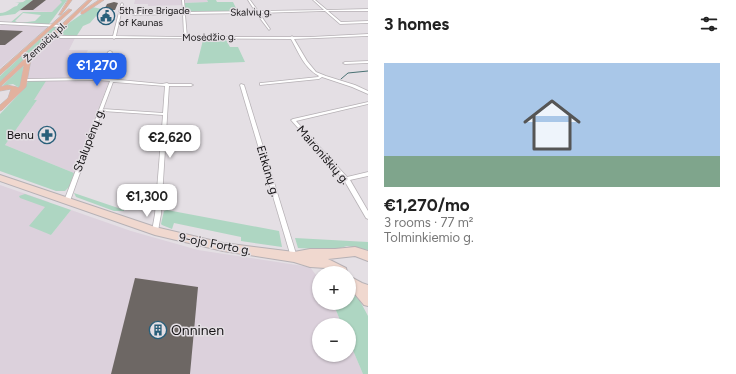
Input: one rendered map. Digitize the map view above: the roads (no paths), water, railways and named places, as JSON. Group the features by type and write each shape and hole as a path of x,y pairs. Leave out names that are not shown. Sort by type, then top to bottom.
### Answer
{"main road":[{"name":"Žemaičių pl.","path":"0,85 90,0"},
{"path":"64,24 102,0"},
{"path":"53,25 69,1"},
{"name":"Žemaičių pl.","path":"0,73 72,8"},
{"path":"0,109 23,87 25,68 28,59"},
{"path":"0,70 7,67"},
{"path":"0,89 7,87 15,88 10,98"},
{"name":"9-ojo Forto g.","path":"0,178 155,231 222,247 294,257 310,262 327,263 332,266"},
{"name":"9-ojo Forto g.","path":"294,257 308,252 336,254 356,251 368,256"},
{"path":"341,266 340,260 345,252"},
{"path":"356,284 368,290"},
{"path":"356,288 368,301"}],"street":[{"path":"183,0 186,38"},
{"path":"249,0 269,29"},
{"path":"314,0 340,23 368,22"},
{"path":"114,38 122,4"},
{"name":"Skalvių g.","path":"133,14 368,10"},
{"path":"0,23 64,24"},
{"name":"Mosėdžio g.","path":"50,37 186,38 336,37 368,35"},
{"path":"292,37 307,65 314,72 322,76 351,84 368,93"},
{"path":"97,79 110,52"},
{"path":"345,64 368,62"},
{"path":"261,84 319,78 322,76"},
{"path":"24,80 97,79 167,84 191,84"},
{"name":"Stalupėnų g.","path":"67,201 112,80"},
{"path":"155,231 158,214 167,84"},
{"name":"Eitkūnų g.","path":"242,85 294,257"},
{"name":"Maironiškių g.","path":"368,103 293,120 346,179 368,216"},
{"path":"101,110 165,114"},
{"path":"346,179 368,174"}],"waterway":[{"path":"341,79 348,73 368,71"}],"place":[{"name":"5th Fire Brigade of Kaunas","path":"106,16"},
{"name":"Benu","path":"47,135"},
{"name":"Onninen","path":"158,330"}]}
